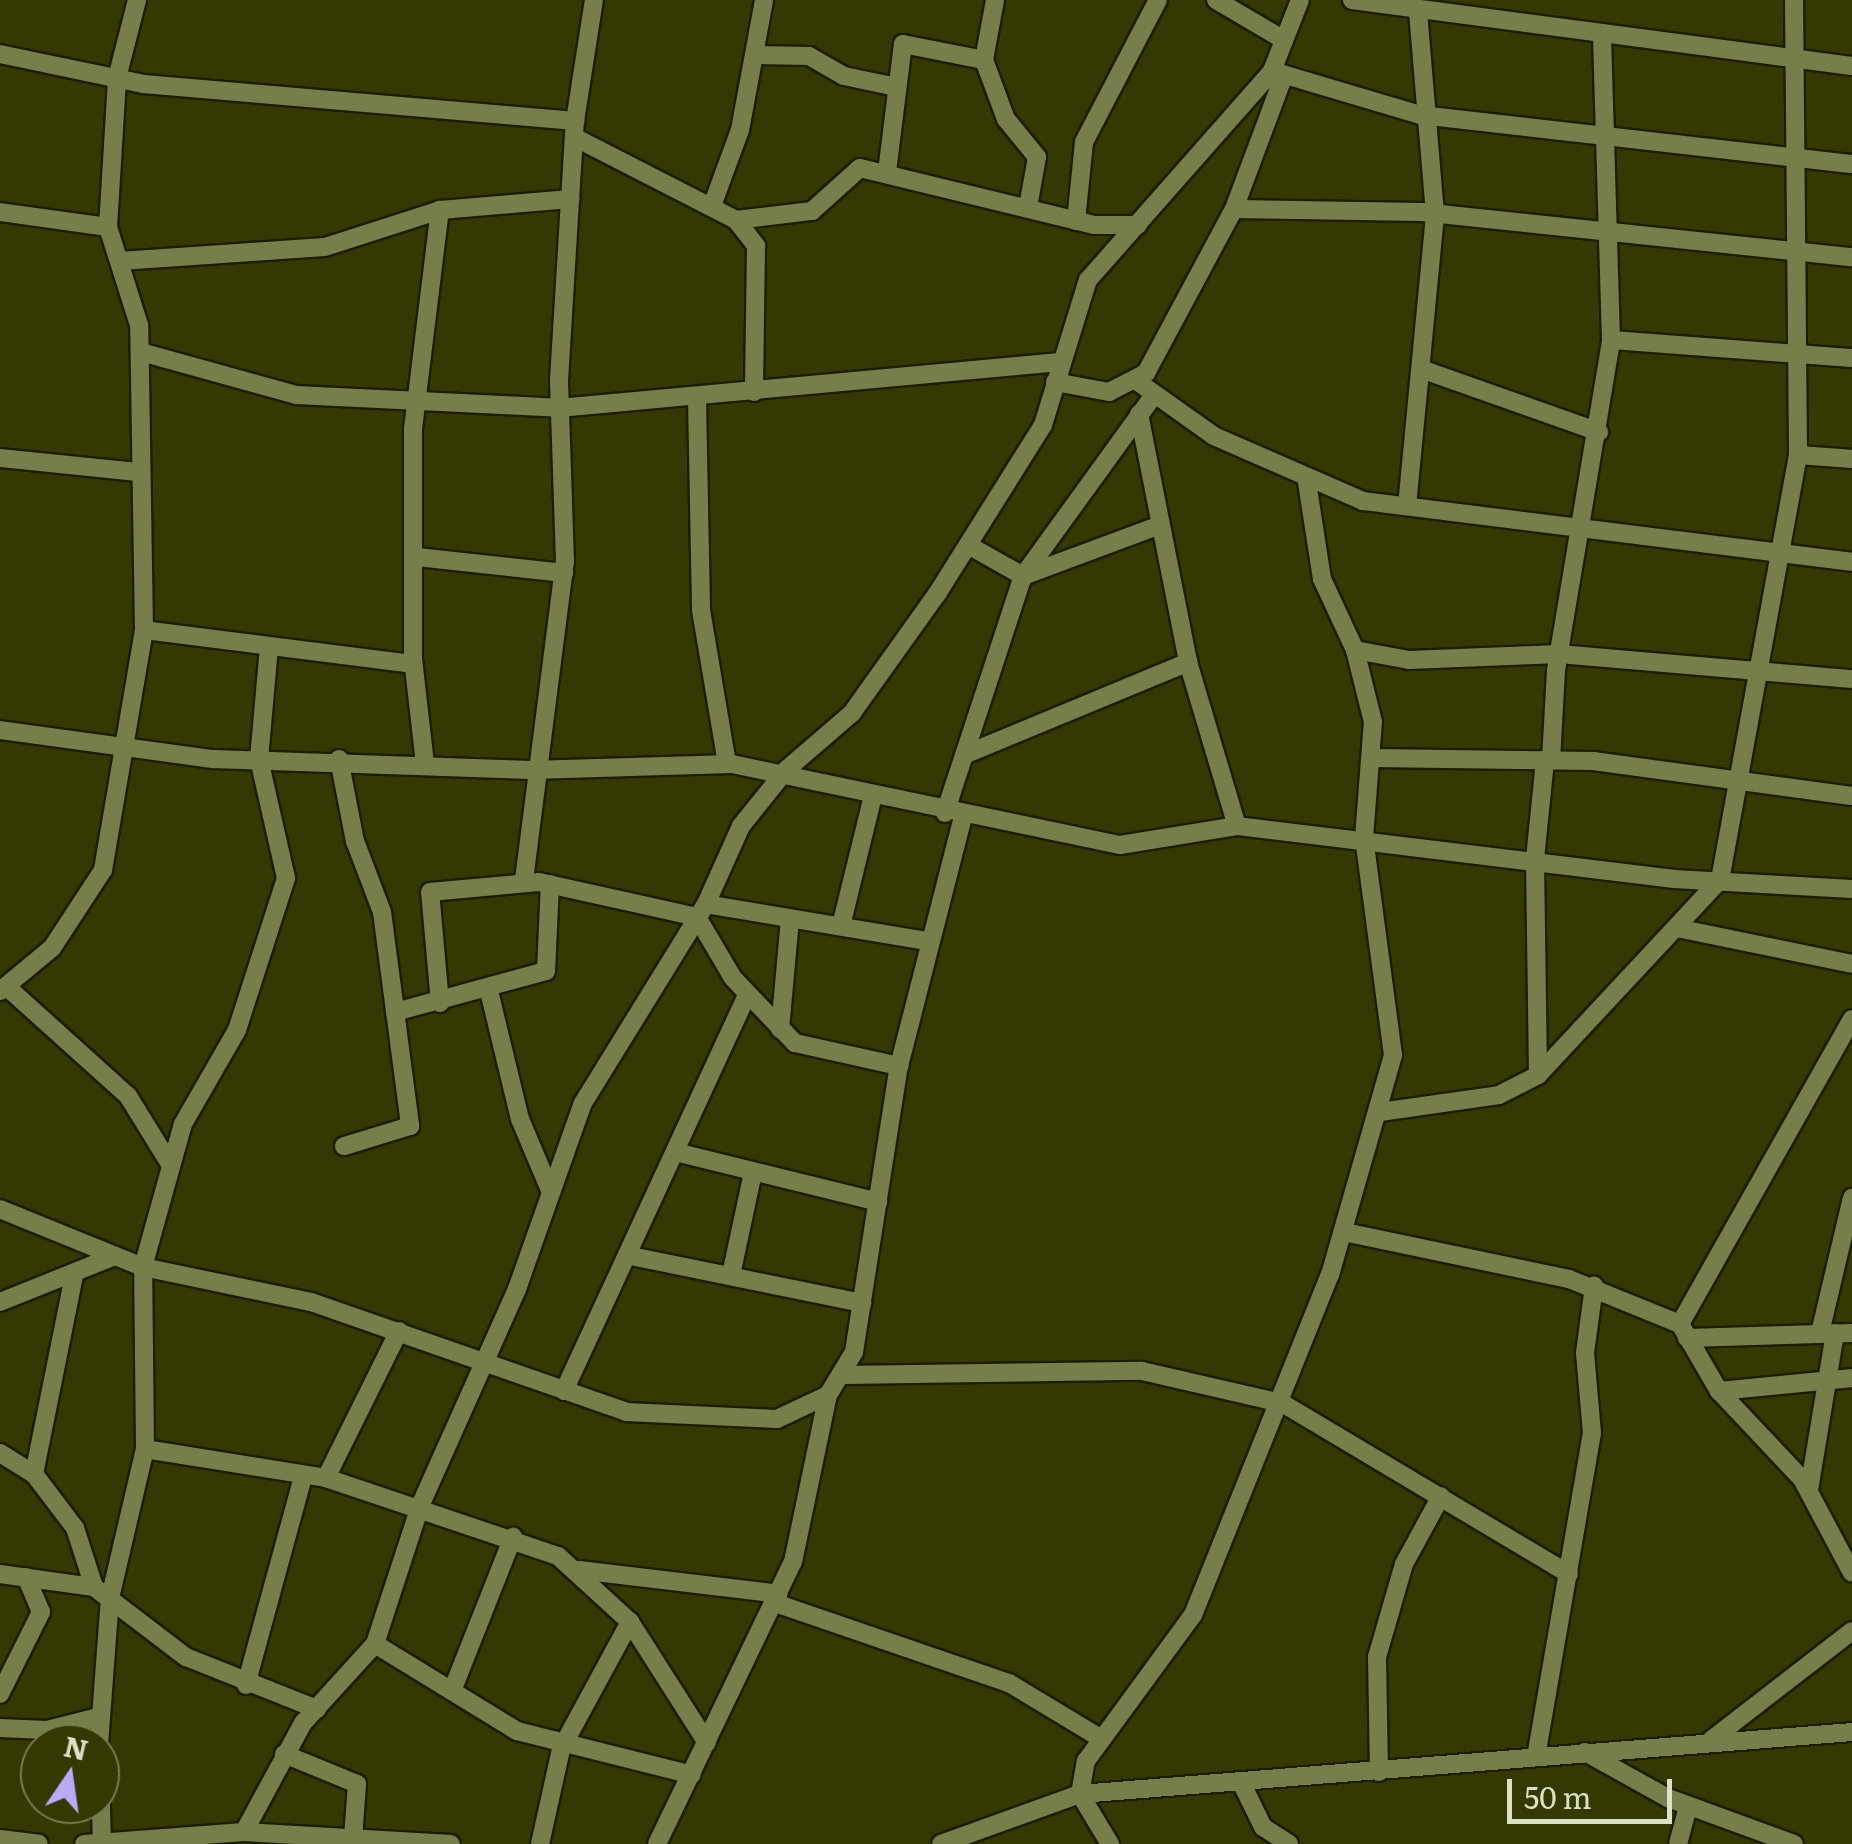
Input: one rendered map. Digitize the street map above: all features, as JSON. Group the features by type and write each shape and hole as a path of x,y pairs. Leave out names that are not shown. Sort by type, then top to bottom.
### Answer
{"street":[{"path":"136,0 117,78 108,226 140,352 138,472 144,630 118,748 103,870 52,948 3,989 128,1096 170,1164"},
{"path":"524,880 532,770 564,573 559,408 574,129 594,0"},
{"path":"712,206 755,54 764,0"},
{"path":"995,0 984,60 1006,119 1037,157 1028,207"},
{"path":"1076,220 1084,142 1158,0"},
{"path":"1216,0 1284,40"},
{"path":"1056,382 1109,392 1138,382 1234,209 1278,73 1284,40 1300,0"},
{"path":"1352,0 1852,66"},
{"path":"1380,1112 1499,1095 1538,1075 1720,880 1798,454 1794,0"},
{"path":"1407,506 1436,214 1421,115 1418,10"},
{"path":"1538,1075 1535,859 1559,654 1586,532 1612,340 1605,230 1602,33"},
{"path":"886,172 896,87 906,42 984,60"},
{"path":"0,54 117,78 574,129 736,220 763,262 754,392"},
{"path":"755,54 809,56 844,76 896,87"},
{"path":"1278,73 1421,115 1852,164"},
{"path":"252,1836 284,1754 317,1708 375,1644 420,1506 478,1362 518,1289 582,1104 701,911 741,826 786,770 852,713 968,545 1043,425 1088,280 1278,73"},
{"path":"736,220 812,211 852,171 886,172 1076,220 1138,224"},
{"path":"120,262 324,247 440,210 571,199"},
{"path":"1234,209 1436,214 1852,258"},
{"path":"425,764 413,664 416,400 440,210"},
{"path":"0,212 108,226"},
{"path":"1612,340 1852,358"},
{"path":"140,352 296,394 559,408 697,399 1060,362"},
{"path":"1421,370 1599,432"},
{"path":"1138,382 1179,418 1307,482 1407,506 1586,532 1852,562"},
{"path":"657,1844 777,1598 828,1395 843,1376 862,1303 898,1066 964,755 1023,576 1154,395"},
{"path":"697,399 701,610 727,764"},
{"path":"1140,414 1188,662 1238,826"},
{"path":"1798,454 1852,459"},
{"path":"0,458 138,472"},
{"path":"1101,1841 1080,1794 1097,1736 1193,1614 1282,1404 1344,1232 1393,1054 1364,838 1374,758 1355,650 1322,579 1307,482"},
{"path":"968,545 1023,576 1160,525"},
{"path":"417,557 564,573"},
{"path":"144,630 413,664"},
{"path":"98,1724 102,1592 145,1449 143,1267 170,1164 194,1100 237,1030 286,878 259,759 268,646"},
{"path":"1355,650 1410,660 1559,654 1759,678 1852,679"},
{"path":"964,755 1188,662"},
{"path":"0,730 118,748 259,759 339,759 532,770 727,764 786,770 954,815 1120,846 1238,826 1720,880 1852,889"},
{"path":"1374,758 1548,760 1739,779 1852,796"},
{"path":"339,759 355,840 382,912 410,1126 344,1146"},
{"path":"842,926 873,796"},
{"path":"440,1003 430,892 524,880 701,911 790,919 926,941"},
{"path":"395,1012 489,991 550,968 550,884"},
{"path":"701,911 747,995 780,1028 844,1060 898,1066"},
{"path":"780,1028 790,919"},
{"path":"1678,928 1852,964"},
{"path":"489,991 520,1119 550,1190"},
{"path":"564,1391 679,1153 747,995"},
{"path":"1684,1331 1852,1019"},
{"path":"679,1153 878,1202"},
{"path":"730,1274 753,1172"},
{"path":"1809,1490 1852,1198"},
{"path":"0,1209 143,1267 399,1331 564,1391 690,1420 777,1418 828,1395"},
{"path":"1344,1232 1594,1286 1684,1331 1835,1333"},
{"path":"0,1302 115,1256"},
{"path":"631,1256 862,1303"},
{"path":"34,1474 74,1275"},
{"path":"1536,1757 1592,1433 1585,1352 1594,1286"},
{"path":"326,1478 399,1331"},
{"path":"1684,1331 1719,1391 1809,1490 1852,1573"},
{"path":"843,1376 1142,1370 1282,1404 1570,1574"},
{"path":"1719,1391 1852,1378"},
{"path":"145,1449 326,1478 513,1537 578,1570 630,1622 708,1744"},
{"path":"0,1452 34,1474 75,1528 102,1592"},
{"path":"246,1685 302,1476"},
{"path":"1379,1772 1376,1657 1404,1564 1441,1496"},
{"path":"452,1690 513,1537"},
{"path":"578,1570 777,1598 1017,1686 1097,1736"},
{"path":"0,1574 102,1592 186,1657 246,1685 317,1708"},
{"path":"0,1694 41,1612 26,1578"},
{"path":"540,1844 560,1749 630,1622"},
{"path":"1710,1740 1852,1632"},
{"path":"375,1644 560,1749 692,1775"},
{"path":"0,1728 98,1717"},
{"path":"941,1844 1080,1794 1242,1784 1710,1740 1852,1732"},
{"path":"1584,1752 1688,1806 1794,1844"},
{"path":"284,1754 357,1784 353,1839"},
{"path":"1242,1784 1263,1827 1288,1844"},
{"path":"1678,1844 1688,1806"},
{"path":"96,1842 252,1836 451,1844"},
{"path":"0,1839 39,1844"}]}
